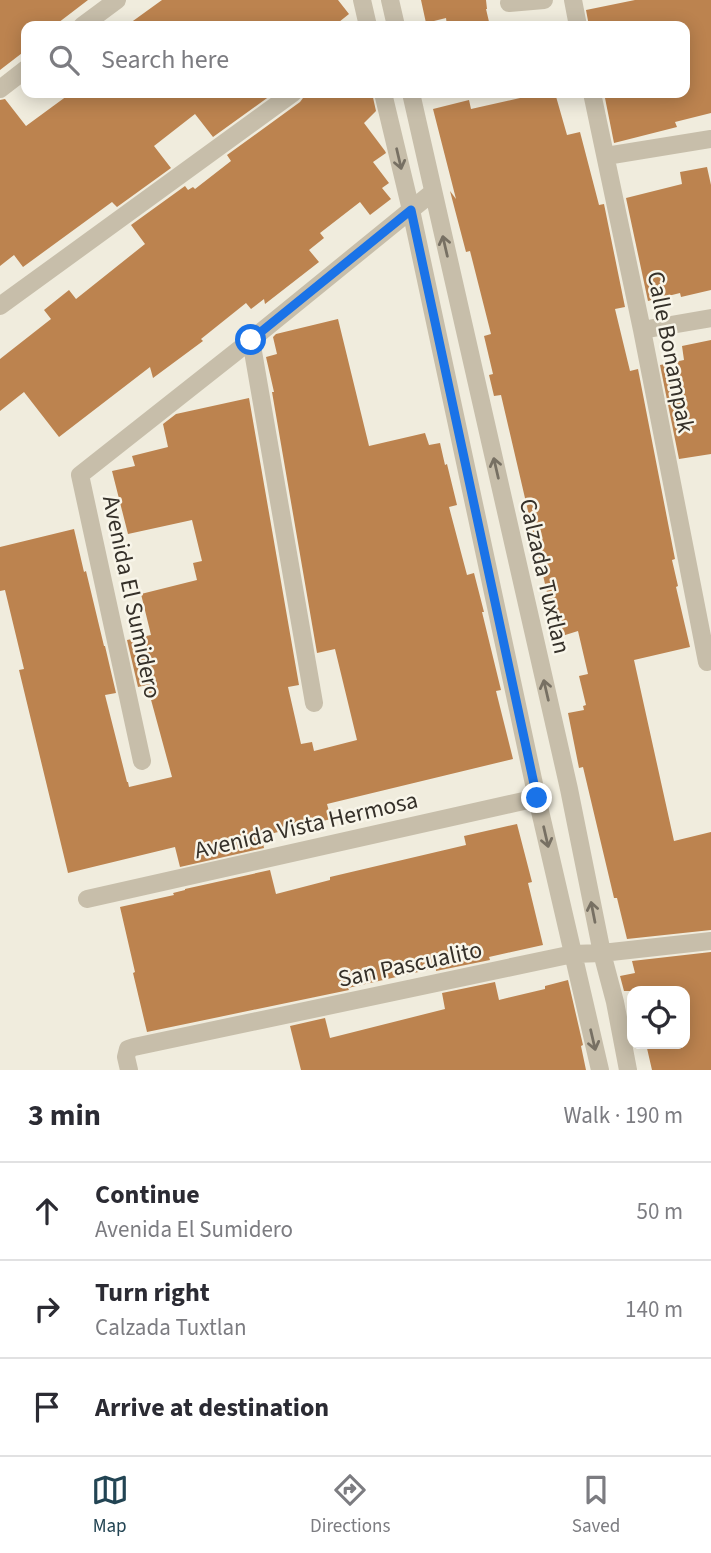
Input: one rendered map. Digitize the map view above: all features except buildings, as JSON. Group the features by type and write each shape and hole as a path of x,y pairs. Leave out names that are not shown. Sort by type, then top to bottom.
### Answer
{"street":[{"path":"89,21 117,0"},
{"path":"362,0 367,21"},
{"path":"390,0 395,21"},
{"path":"509,4 544,0"},
{"path":"573,0 577,21"},
{"path":"0,89 21,73"},
{"path":"0,306 286,98"},
{"path":"384,98 411,210 537,798 600,1070"},
{"name":"Calzada Tuxtlan","path":"412,98 566,775 628,1070"},
{"name":"Calle Bonampak","path":"593,98 707,662"},
{"path":"606,156 711,139"},
{"name":"Avenida El Sumidero","path":"142,761 80,475 433,192"},
{"path":"642,330 711,318"},
{"path":"251,340 314,703"},
{"name":"Avenida Vista Hermosa","path":"87,899 537,798"},
{"name":"San Pascualito","path":"128,1063 128,1049 134,1047 573,954 711,941"}],"route":[{"path":"251,340 411,210 537,798"}]}
